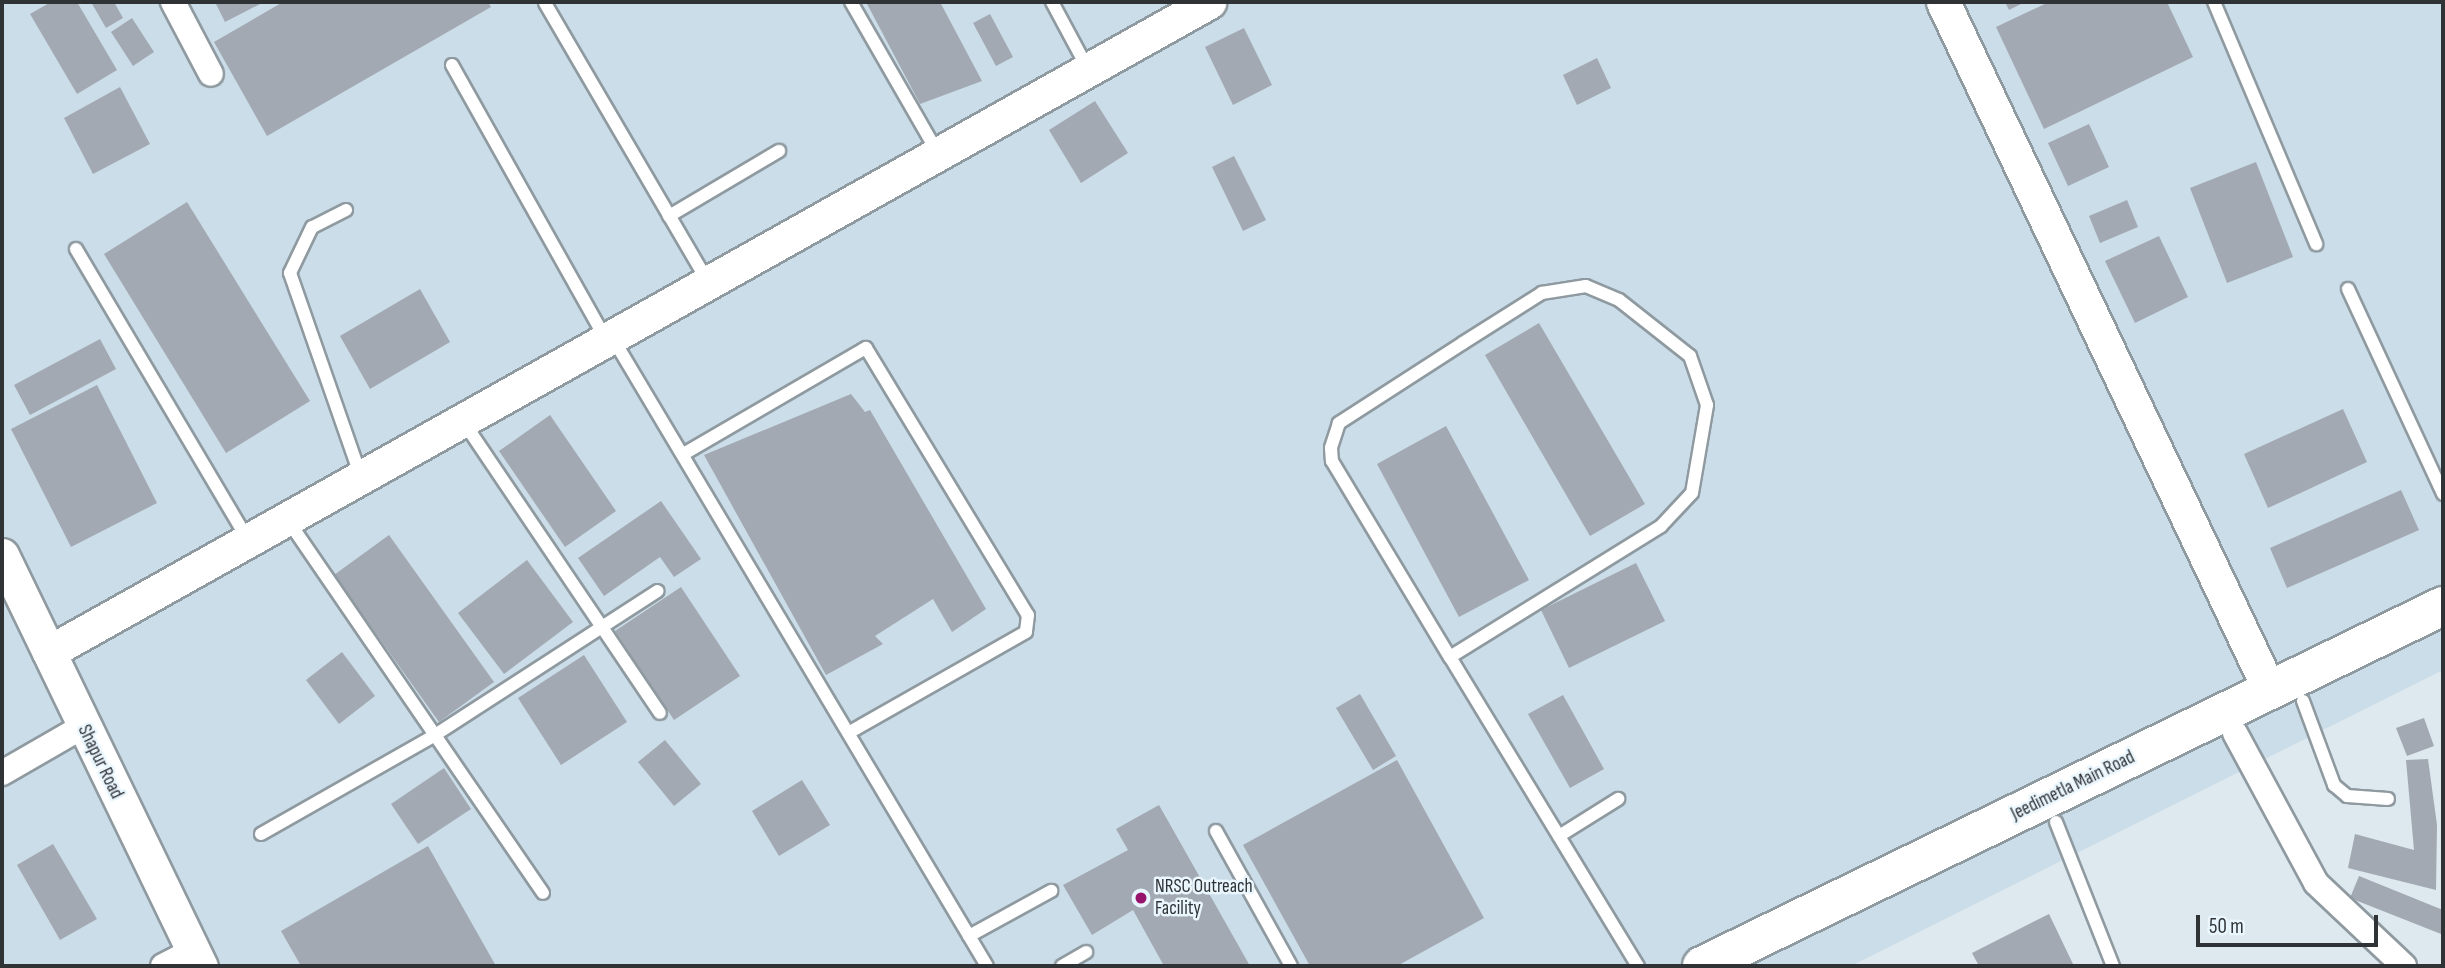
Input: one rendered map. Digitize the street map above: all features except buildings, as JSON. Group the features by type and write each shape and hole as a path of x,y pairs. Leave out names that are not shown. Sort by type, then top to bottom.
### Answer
{"main road":[{"name":"Jeedimetla Main Road","path":"1764,966 2235,733 2286,696 2443,606"},
{"name":"Jeedimetla Main Road","path":"1702,966 2286,696 2443,633"}],"street":[{"path":"173,2 211,74"},
{"path":"49,652 1209,2"},
{"path":"1943,2 2286,696"},
{"name":"Shapur Road","path":"3,563 197,958"},
{"path":"2,774 82,727"},
{"path":"2235,733 2316,883 2404,966"},
{"path":"163,966 197,958"}],"lane":[{"path":"851,2 938,153"},
{"path":"1052,2 1088,70"},
{"path":"2214,2 2316,244"},
{"path":"545,3 708,282"},
{"path":"452,65 609,338 687,452 988,966"},
{"path":"669,216 779,151"},
{"path":"346,211 312,227 290,273 361,477"},
{"path":"76,249 248,541"},
{"path":"1450,656 1661,526 1692,493 1707,405 1690,356 1619,300 1586,286 1542,293 1335,430 1332,461 1450,656 1559,836 1638,966"},
{"path":"2348,289 2443,494"},
{"path":"687,452 866,348 1028,615 1026,632 850,732"},
{"path":"463,420 660,713"},
{"path":"286,519 543,893"},
{"path":"261,834 435,735 658,591"},
{"path":"2286,696 2334,785 2347,796 2388,799"},
{"path":"1559,836 1618,799"},
{"path":"2056,821 2113,966"},
{"path":"1216,831 1291,966"},
{"path":"970,936 1051,891"},
{"path":"1062,966 1086,952"}],"shaded area":[{"path":"2,2 2443,2 2443,670 1851,966 2,966"}],"place":[{"name":"NRSC Outreach Facility","path":"1141,898"}]}
